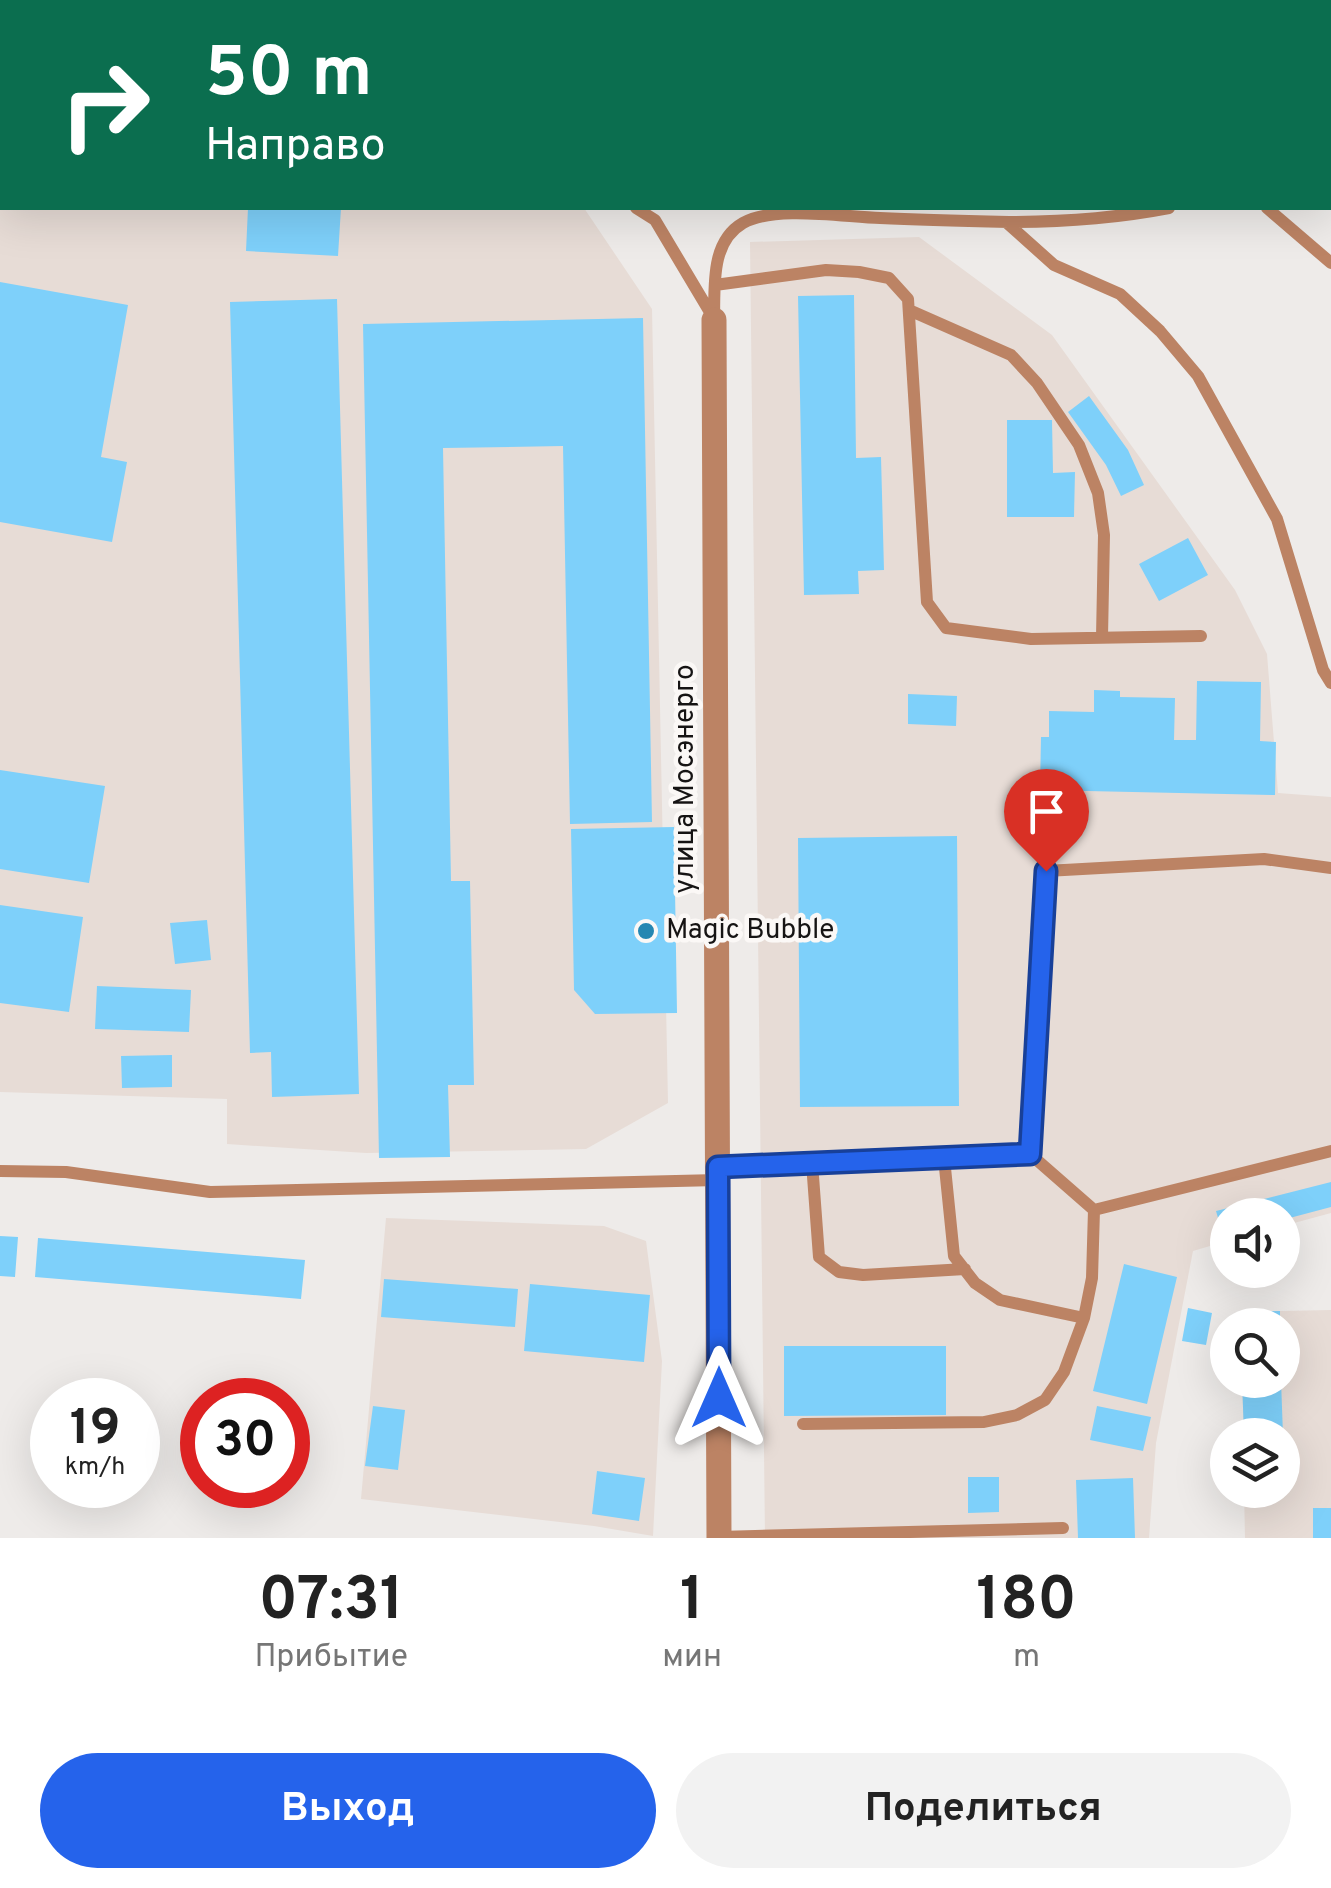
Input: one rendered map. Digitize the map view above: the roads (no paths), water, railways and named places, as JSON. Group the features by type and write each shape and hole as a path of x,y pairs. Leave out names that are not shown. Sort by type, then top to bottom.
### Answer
{"street":[{"name":"улица Мосэнерго","path":"714,320 719,1538"}],"lane":[{"path":"639,210 655,220 714,320"},
{"path":"714,320 716,262 730,235 744,222 781,213 1006,222 1099,218 1155,210"},
{"path":"1269,210 1331,263"},
{"path":"1006,222 1054,265 1120,294 1160,331 1198,376 1277,518 1323,670 1331,682"},
{"path":"715,285 826,270 858,272 890,278 908,299 927,602 946,628 1031,638 1201,636"},
{"path":"909,310 1011,355 1037,383 1079,445 1098,492 1104,536 1102,638"},
{"path":"1030,1154 1046,871 1264,859 1331,868"},
{"path":"1094,1210 1331,1151"},
{"path":"0,1170 66,1172 210,1192 718,1174 812,1163 1030,1154 1094,1210"},
{"path":"944,1158 954,1256 975,1282 1000,1300 1084,1318"},
{"path":"812,1163 818,1257 839,1272 965,1270"},
{"path":"802,1424 984,1422 1017,1415 1045,1400 1064,1372 1084,1318 1092,1278 1094,1210"},
{"path":"719,1538 1063,1528"}],"place":[{"name":"Magic Bubble","path":"646,931"}]}
